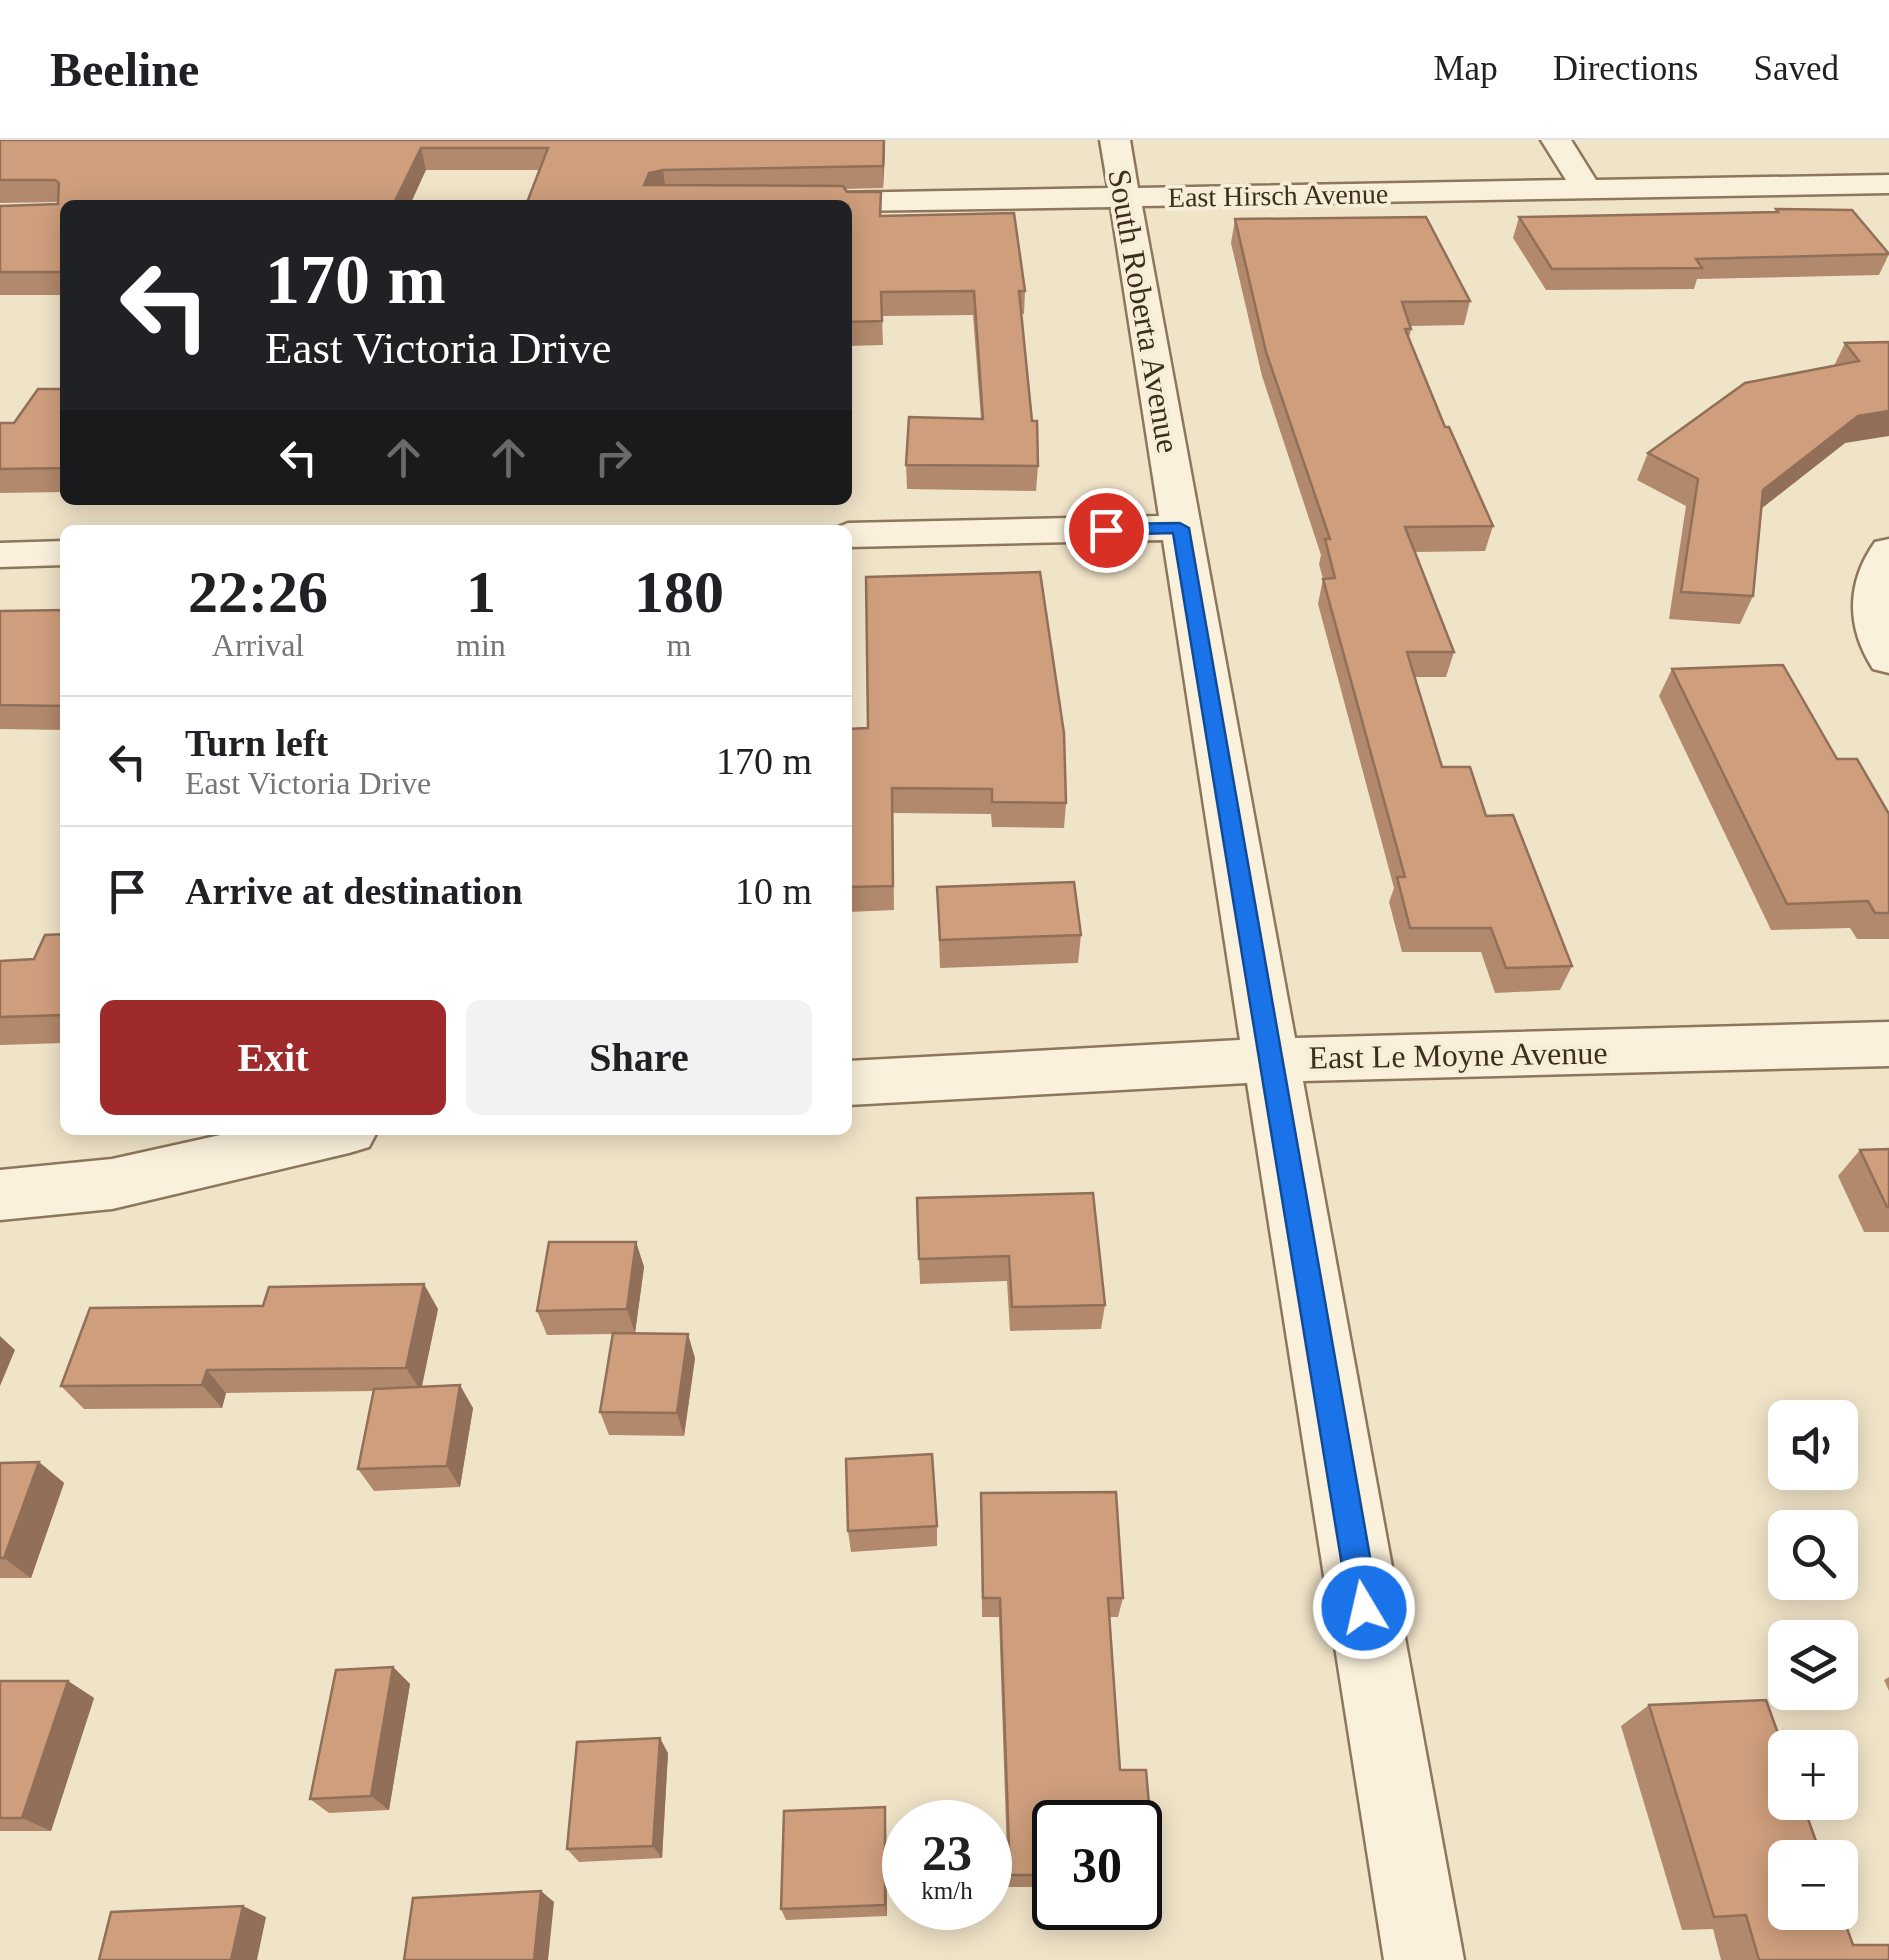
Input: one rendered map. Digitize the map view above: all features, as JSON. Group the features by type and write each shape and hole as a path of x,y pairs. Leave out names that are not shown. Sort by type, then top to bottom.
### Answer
{"street":[{"name":"South Roberta Avenue","path":"1115,140 1424,1960"},
{"path":"1556,140 1588,190"},
{"name":"East Hirsch Avenue","path":"852,202 1889,184"},
{"path":"852,535 1180,528"},
{"path":"1889,551 1872,582 1874,624 1889,660"},
{"path":"0,554 60,553"},
{"name":"East Le Moyne Avenue","path":"852,1083 1271,1060 1889,1044"},
{"path":"0,1194 112,1184 327,1135"}],"building":[{"path":"0,140 884,140 883,166 663,170 649,173 644,185 843,186 847,192 881,192 880,216 1014,213 1025,291 1019,291 1032,421 1037,421 1038,466 906,465 909,417 983,419 974,291 881,292 882,321 852,322 852,200 528,200 548,148 421,148 395,200 60,200 60,272 0,272 0,206 58,204 59,183 0,180"},
{"path":"1776,209 1852,210 1889,254 1696,259 1702,268 1552,269 1519,217 1778,212"},
{"path":"1426,217 1470,301 1402,302 1411,329 1405,329 1445,427 1449,427 1493,526 1405,527 1454,652 1407,652 1442,767 1470,767 1486,816 1513,815 1572,966 1506,968 1491,928 1410,928 1397,877 1405,877 1323,579 1335,578 1325,539 1330,539 1266,352 1235,219"},
{"path":"1889,342 1889,411 1858,416 1763,490 1753,596 1681,592 1698,479 1648,453 1745,383 1859,361 1845,343"},
{"path":"38,389 60,389 60,468 0,469 0,423 14,423"},
{"path":"1040,572 1064,733 1066,803 992,802 992,789 892,788 893,886 852,887 852,729 868,728 866,577"},
{"path":"60,610 60,706 0,705 0,611"},
{"path":"1783,665 1837,759 1857,759 1889,814 1889,913 1875,913 1868,901 1787,904 1672,669"},
{"path":"1074,882 1081,935 940,940 937,887"},
{"path":"60,934 60,1015 0,1017 0,961 34,959 45,935"},
{"path":"1889,1149 1889,1207 1887,1207 1860,1150"},
{"path":"1093,1193 1105,1305 1012,1307 1009,1256 919,1259 917,1198"},
{"path":"549,1242 636,1242 627,1309 537,1311"},
{"path":"424,1284 406,1368 207,1370 202,1385 61,1386 90,1308 263,1306 269,1287"},
{"path":"613,1333 688,1334 677,1413 600,1412"},
{"path":"460,1385 447,1466 358,1469 374,1389"},
{"path":"932,1454 937,1526 848,1531 846,1459"},
{"path":"39,1462 4,1558 0,1558 0,1463"},
{"path":"1116,1492 1123,1598 1108,1598 1120,1770 1146,1770 1149,1800 1032,1800 1032,1875 1012,1875 1012,1800 1007,1800 1000,1598 983,1598 981,1493"},
{"path":"393,1667 371,1796 310,1799 336,1670"},
{"path":"0,1681 68,1681 22,1818 0,1818"},
{"path":"1766,1700 1777,1730 1768,1730 1768,1820 1808,1820 1816,1840 1768,1840 1768,1930 1848,1930 1853,1945 1889,1945 1889,1960 1759,1960 1746,1915 1714,1917 1649,1705"},
{"path":"660,1738 653,1846 567,1849 577,1742"},
{"path":"882,1807 882,1905 781,1909 784,1811"},
{"path":"541,1891 534,1960 404,1960 413,1898"},
{"path":"243,1906 231,1960 99,1960 111,1912"}],"route":[{"path":"1106,530 1180,528 1364,1608"}]}
